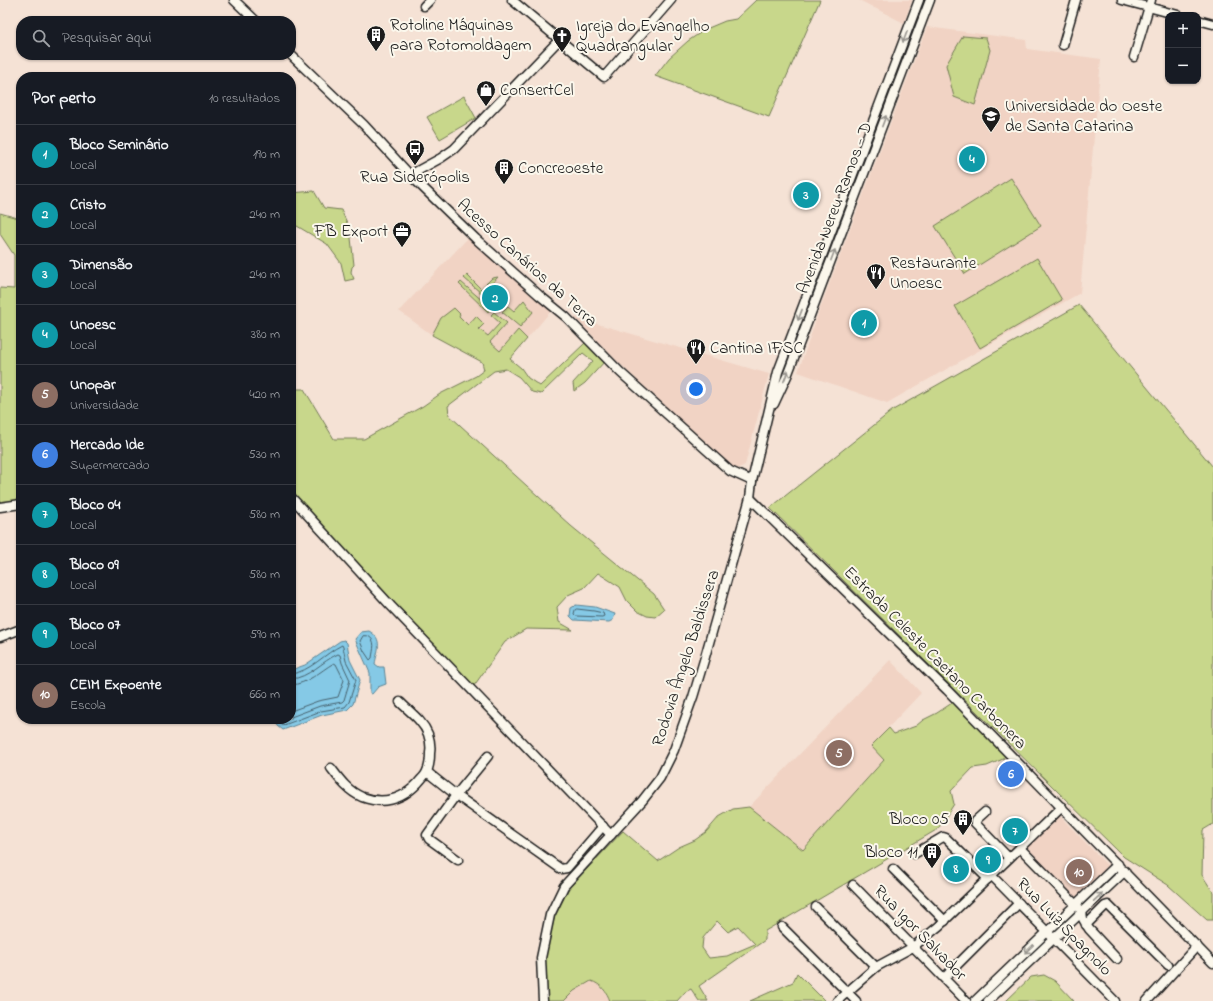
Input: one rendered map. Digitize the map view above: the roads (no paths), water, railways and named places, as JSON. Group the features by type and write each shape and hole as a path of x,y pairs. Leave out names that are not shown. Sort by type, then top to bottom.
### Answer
{"street":[{"path":"234,0 251,16"},
{"path":"512,0 604,77 670,0"},
{"name":"Avenida Nereu Ramos - D","path":"750,498 752,481 778,372 919,0"},
{"name":"Avenida Nereu Ramos - D","path":"765,425 787,376 930,0"},
{"path":"1063,45 1076,0"},
{"path":"1122,0 1150,4 1170,12"},
{"path":"1134,57 1150,4"},
{"path":"1201,21 1213,24"},
{"path":"410,174 441,158 454,149 560,39"},
{"name":"Acesso Canários da Terra","path":"296,60 476,239 566,317 620,372 700,446 730,471 752,481"},
{"path":"868,135 878,138"},
{"name":"Estrada Celeste Caetano Carbonera","path":"750,498 922,666 1118,864 1213,963"},
{"name":"Rodovia Ângelo Baldissera","path":"543,1001 540,958 550,915 564,886 642,802 660,778 674,750 703,664 750,498"},
{"path":"296,502 391,606 611,835"},
{"path":"0,507 16,505"},
{"path":"0,637 16,631"},
{"path":"331,768 342,783 351,791 362,797 385,801 397,798 410,791 427,772 430,763 429,735 422,724 400,702"},
{"path":"458,860 429,839 427,835 456,795 488,756"},
{"path":"427,772 456,795 561,869 567,868 603,826"},
{"path":"837,1001 876,967 913,947 945,921 1062,807"},
{"path":"985,812 975,821 975,823 1009,858"},
{"name":"Rua Luiz Spagnolo","path":"914,854 943,837 946,838 1019,903 1115,1001"},
{"path":"1020,848 1076,904 1082,911 1086,925 1117,959"},
{"path":"988,1001 1051,935 1076,904 1118,864"},
{"path":"893,869 945,921"},
{"path":"975,1001 1051,935 1082,911 1124,871"},
{"name":"Rua Igor Salvador","path":"853,885 966,1001"},
{"path":"944,978 1019,903"},
{"path":"1086,925 1105,906 1108,905 1168,965"},
{"path":"816,907 876,967"},
{"path":"782,927 856,1001"},
{"path":"1147,1001 1197,946"}],"water":[{"path":"576,605 595,607 615,614 613,620 609,622 574,620 570,616 571,608"},
{"path":"369,631 377,638 378,650 375,664 379,667 384,667 386,684 378,687 372,694 370,693 370,673 355,639 361,632"},
{"path":"344,640 347,643 350,660 360,680 353,704 347,710 322,715 283,730 277,724 296,724 296,668 305,665 340,641"}],"place":[{"name":"Rotoline Máquinas para Rotomoldagem","path":"376,52"},
{"name":"Igreja do Evangelho Quadrangular","path":"562,53"},
{"name":"ConsertCel","path":"486,107"},
{"name":"Universidade do Oeste de Santa Catarina","path":"991,133"},
{"name":"Unoesc","path":"972,159"},
{"name":"Rua Siderópolis","path":"415,166"},
{"name":"Concreoeste","path":"504,185"},
{"name":"Dimensão","path":"806,195"},
{"name":"FB Export","path":"402,248"},
{"name":"Restaurante Unoesc","path":"876,290"},
{"name":"Cristo","path":"495,298"},
{"name":"Bloco Seminário","path":"864,323"},
{"name":"Cantina IFSC","path":"696,365"},
{"name":"Unopar","path":"839,753"},
{"name":"Mercado Ide","path":"1011,774"},
{"name":"Bloco 04","path":"1015,831"},
{"name":"Bloco 05","path":"963,836"},
{"name":"Bloco 07","path":"988,860"},
{"name":"Bloco 11","path":"932,869"},
{"name":"Bloco 09","path":"956,869"},
{"name":"CEIM Expoente","path":"1079,872"}]}
